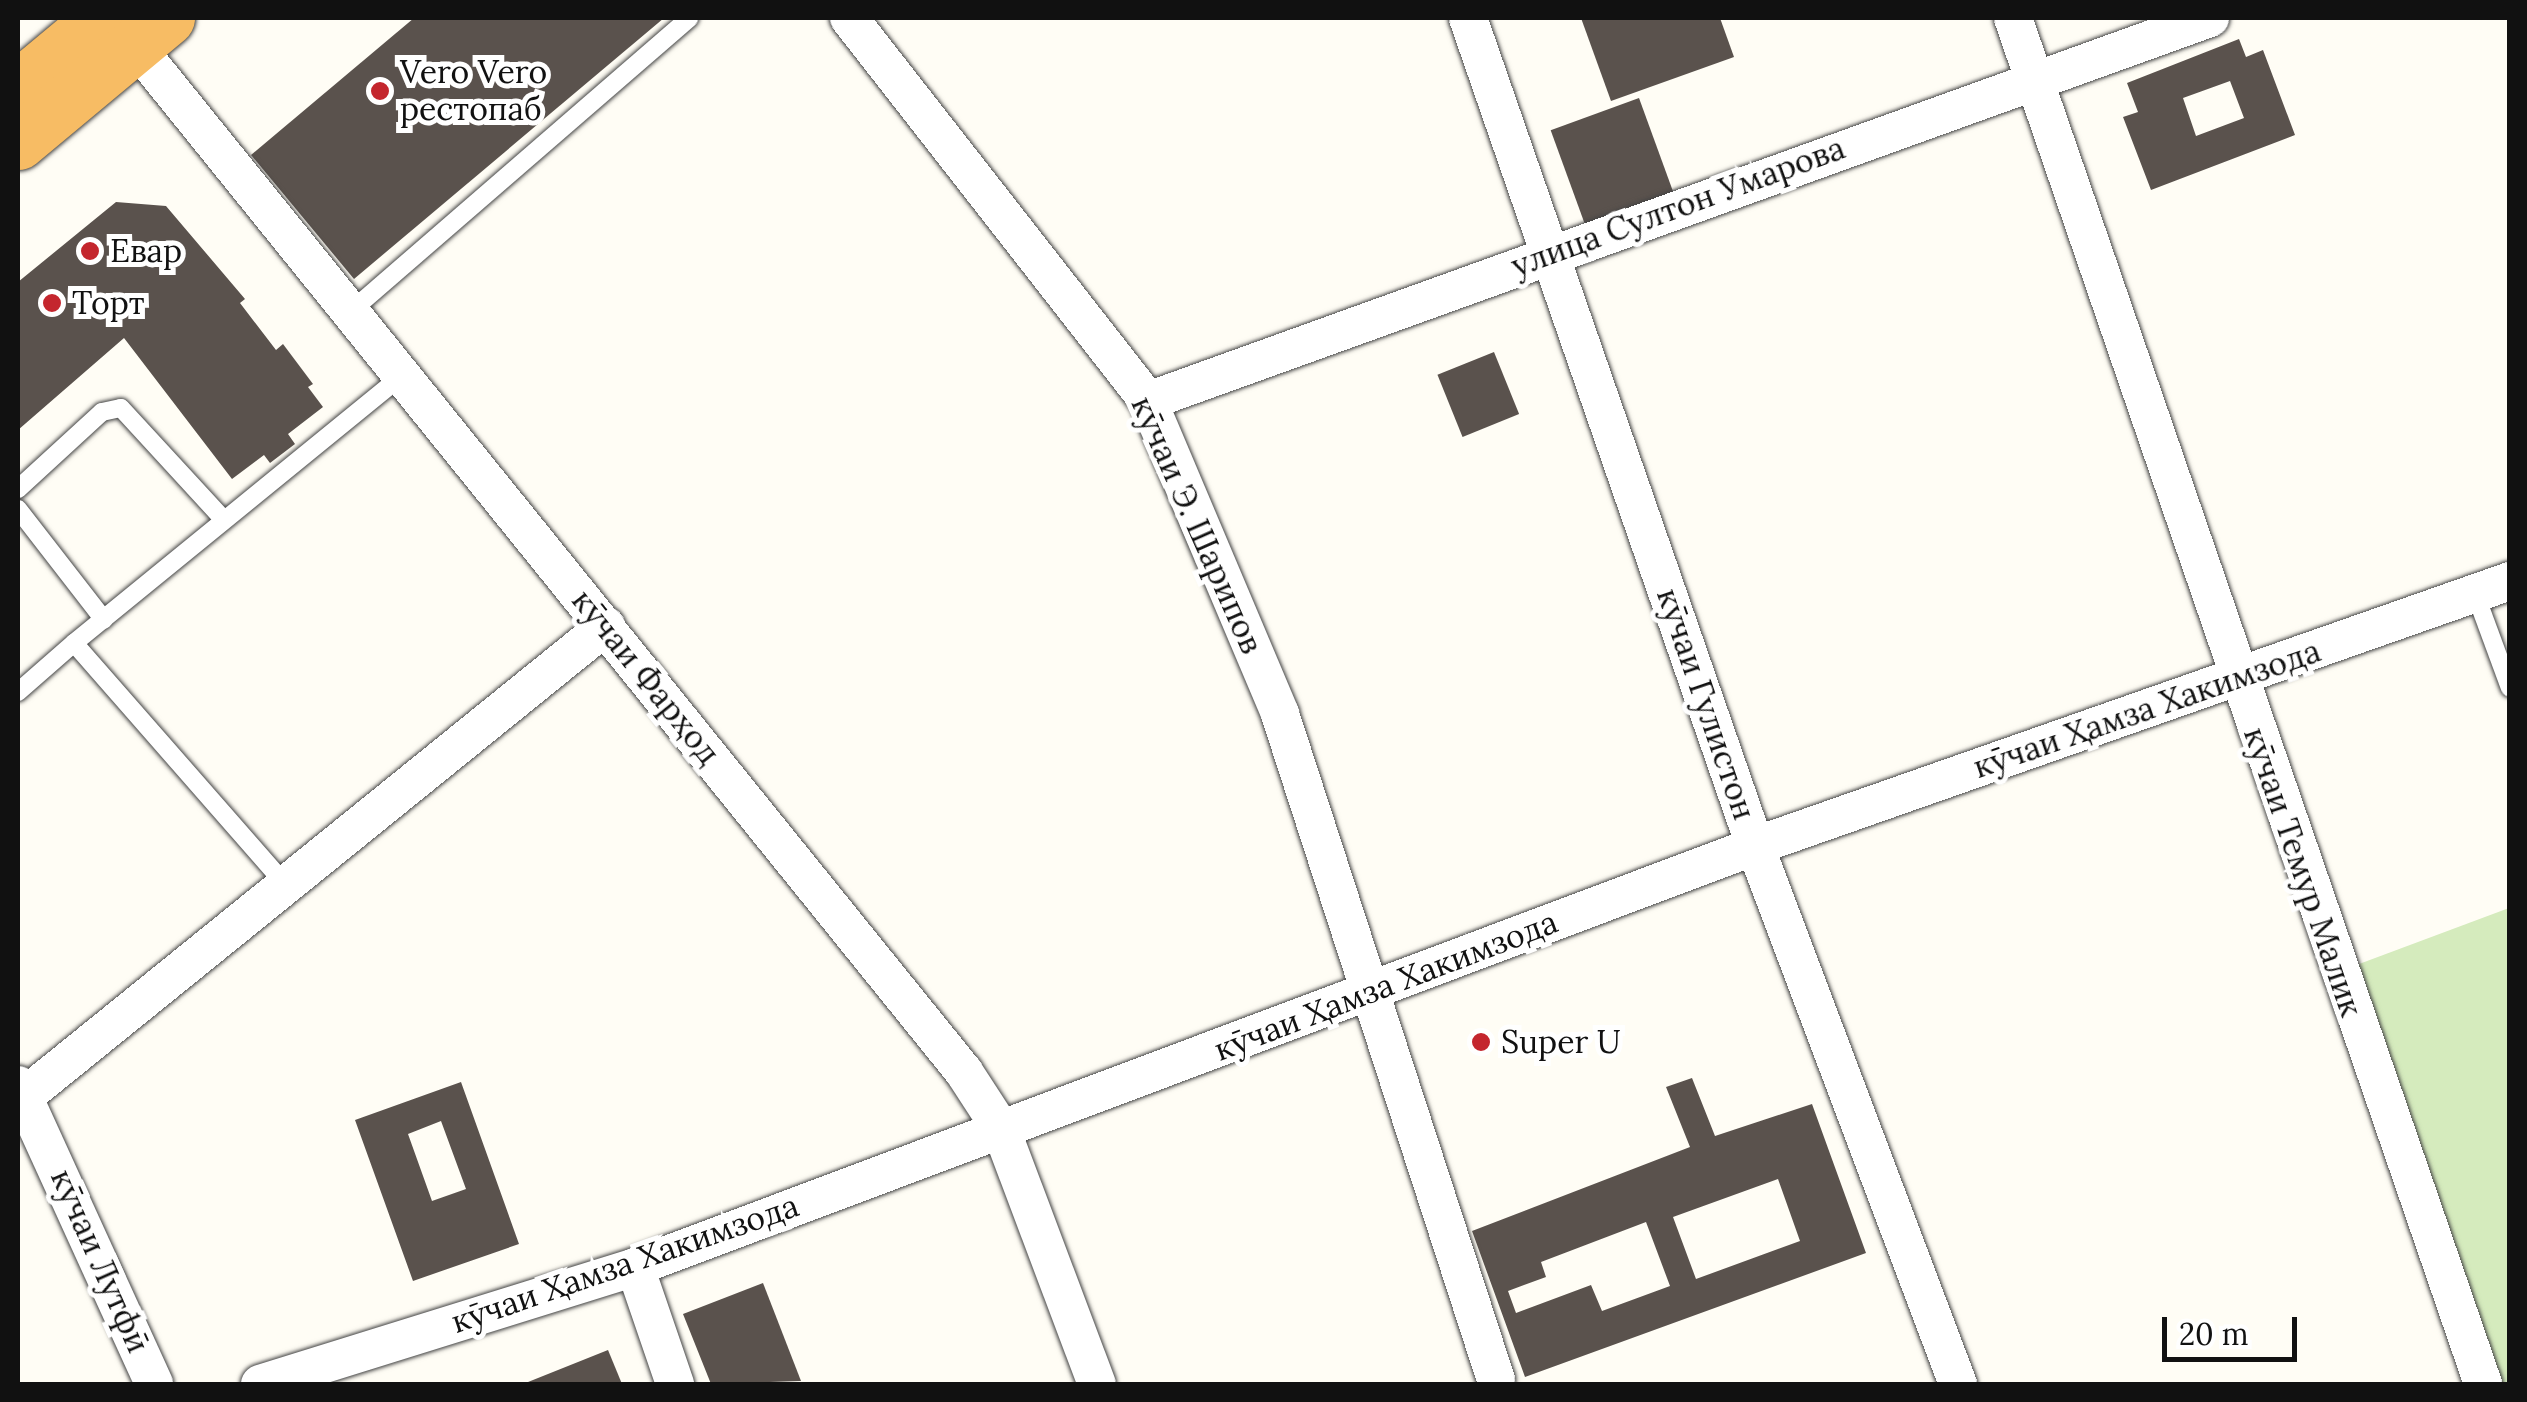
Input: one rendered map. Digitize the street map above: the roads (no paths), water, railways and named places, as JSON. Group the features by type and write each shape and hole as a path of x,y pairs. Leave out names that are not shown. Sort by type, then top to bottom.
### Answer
{"highway":[{"path":"18,88 129,24"},
{"path":"18,142 129,24"}],"street":[{"name":"кӯчаи Э. Шарипов","path":"849,18 1148,400 1280,714 1496,1380"},
{"name":"кӯчаи Гулистон","path":"1468,18 1755,846 1958,1384"},
{"name":"кӯчаи Темур Малик","path":"2012,18 2038,80 2235,679 2484,1384"},
{"name":"улица Султон Умарова","path":"1148,400 2210,18"},
{"name":"кӯчаи Фарҳод","path":"129,24 400,377 606,626 964,1072 1000,1128 1097,1384"},
{"name":"кӯчаи Ҳамза Хакимзода","path":"260,1384 635,1266 1755,846 2492,587"},
{"path":"22,1090 606,626"},
{"name":"кӯчаи Лутфӣ","path":"22,1090 154,1384"},
{"path":"635,1266 675,1384"}],"lane":[{"path":"350,312 688,18"},
{"path":"18,692 223,519 400,377"},
{"path":"18,489 102,412 121,408 223,519"},
{"path":"18,508 104,620"},
{"path":"2492,587 2510,688"},
{"path":"74,643 283,882"}],"place":[{"name":"Vero Vero рестопаб","path":"380,91"},
{"name":"Евар","path":"90,251"},
{"name":"Торт","path":"52,303"},
{"name":"Super U","path":"1481,1042"}]}
